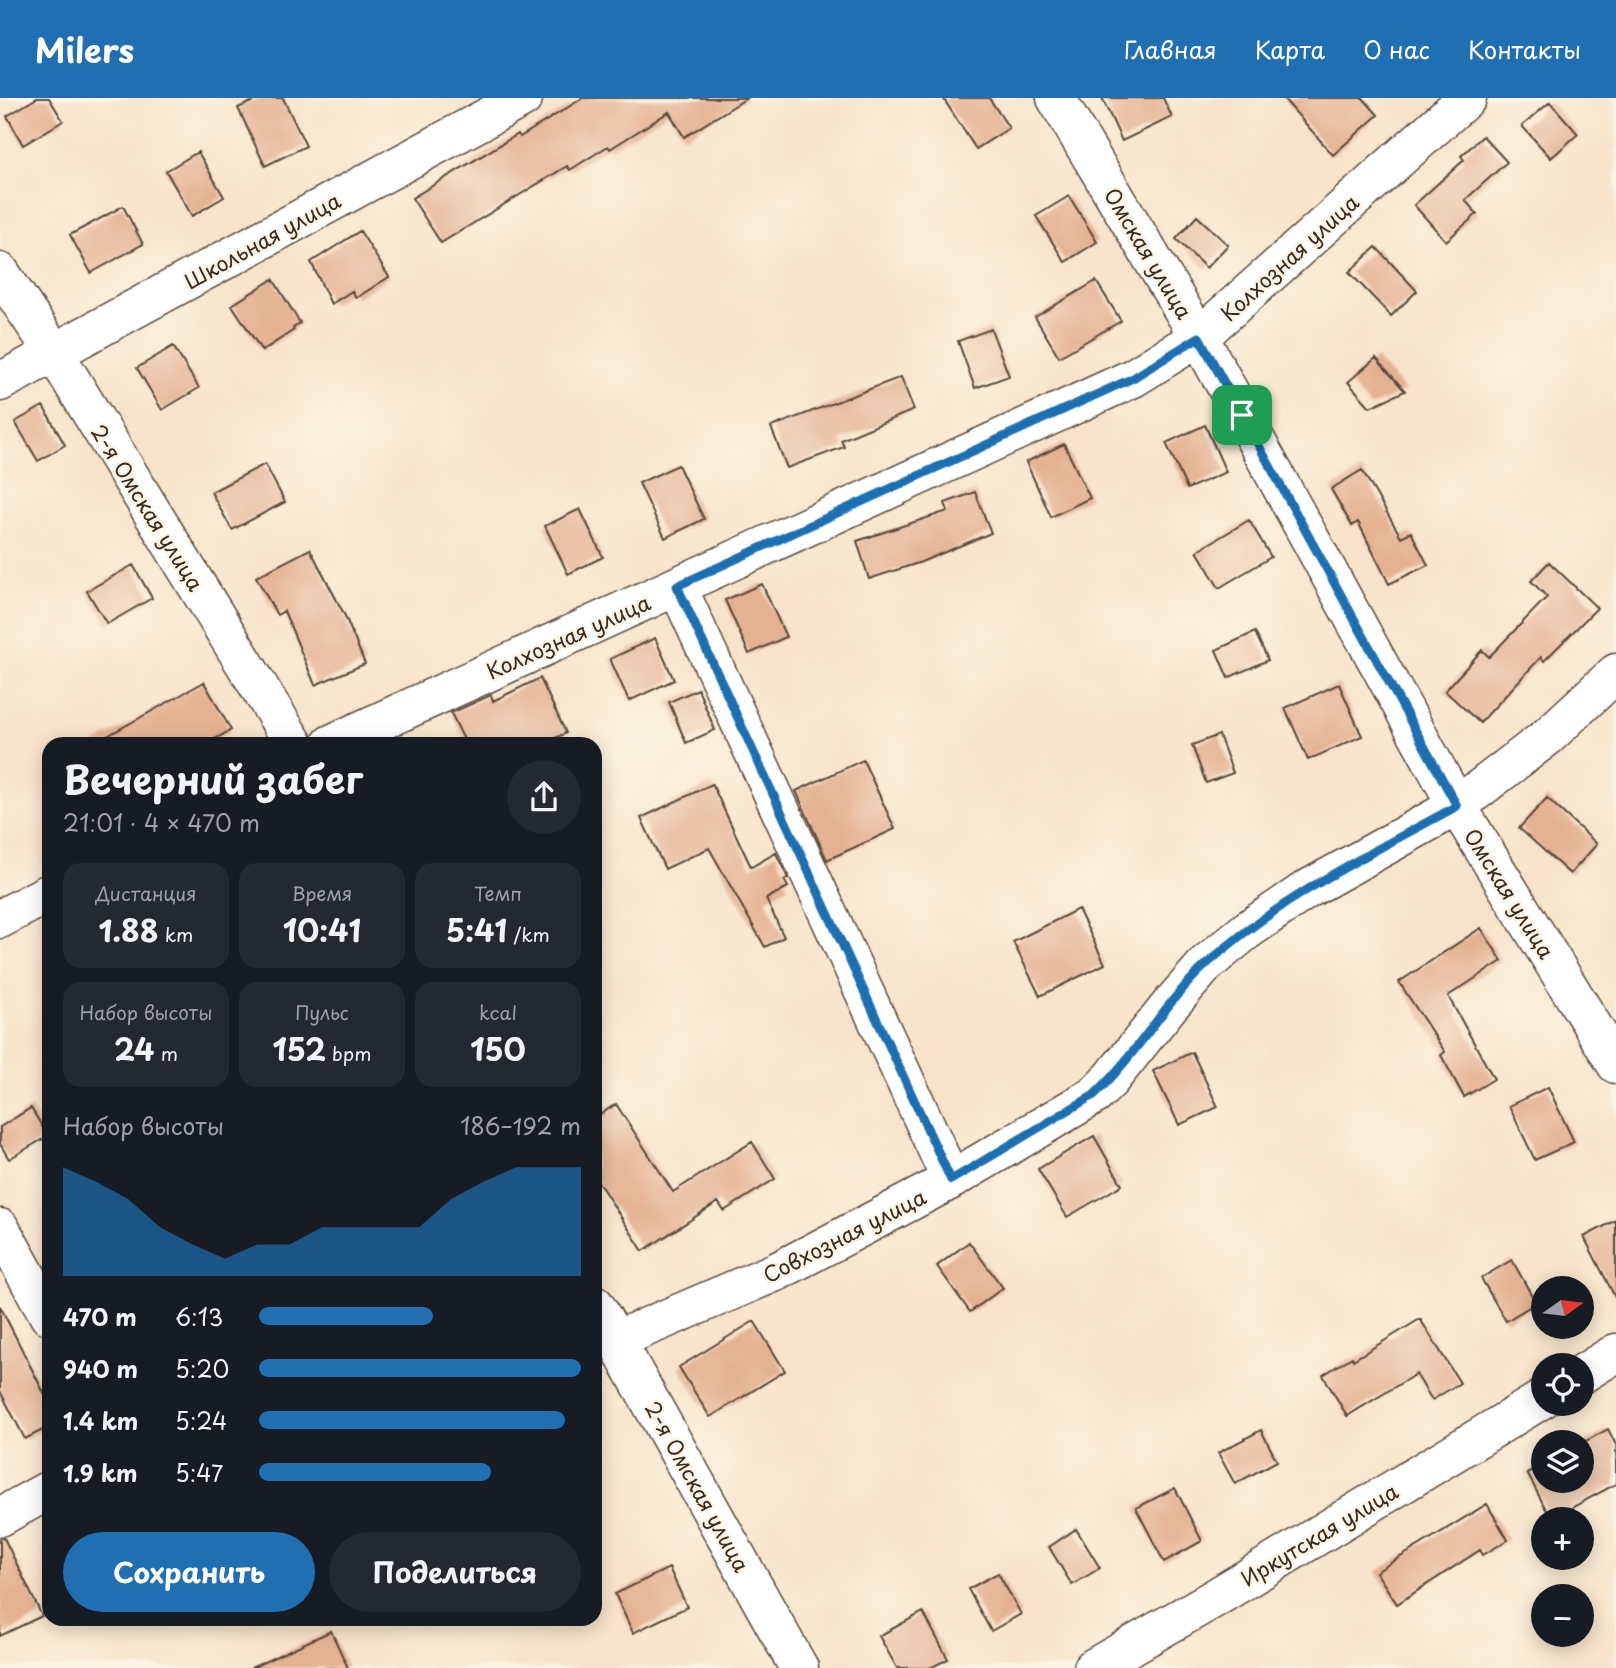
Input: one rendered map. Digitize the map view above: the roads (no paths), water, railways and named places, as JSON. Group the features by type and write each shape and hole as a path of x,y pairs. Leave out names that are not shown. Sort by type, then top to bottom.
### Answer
{"street":[{"name":"Школьная улица","path":"0,382 523,98"},
{"name":"Омская улица","path":"1056,98 1199,337 1457,806 1616,1065"},
{"name":"Колхозная улица","path":"346,737 1133,378 1199,337 1468,98"},
{"name":"2-я Омская улица","path":"0,272 55,354 290,737"},
{"path":"677,586 951,1180"},
{"name":"Совхозная улица","path":"616,1340 778,1271 951,1180 1094,1095 1111,1079 1171,1003 1207,963 1306,890 1457,806 1547,737 1616,673"},
{"path":"0,919 42,897"},
{"path":"0,1228 42,1303"},
{"name":"2-я Омская улица","path":"602,1317 799,1668"},
{"path":"1594,1367 1616,1353"},
{"name":"Иркутская улица","path":"1093,1668 1215,1598 1531,1406"},
{"path":"0,1517 42,1494"}]}
